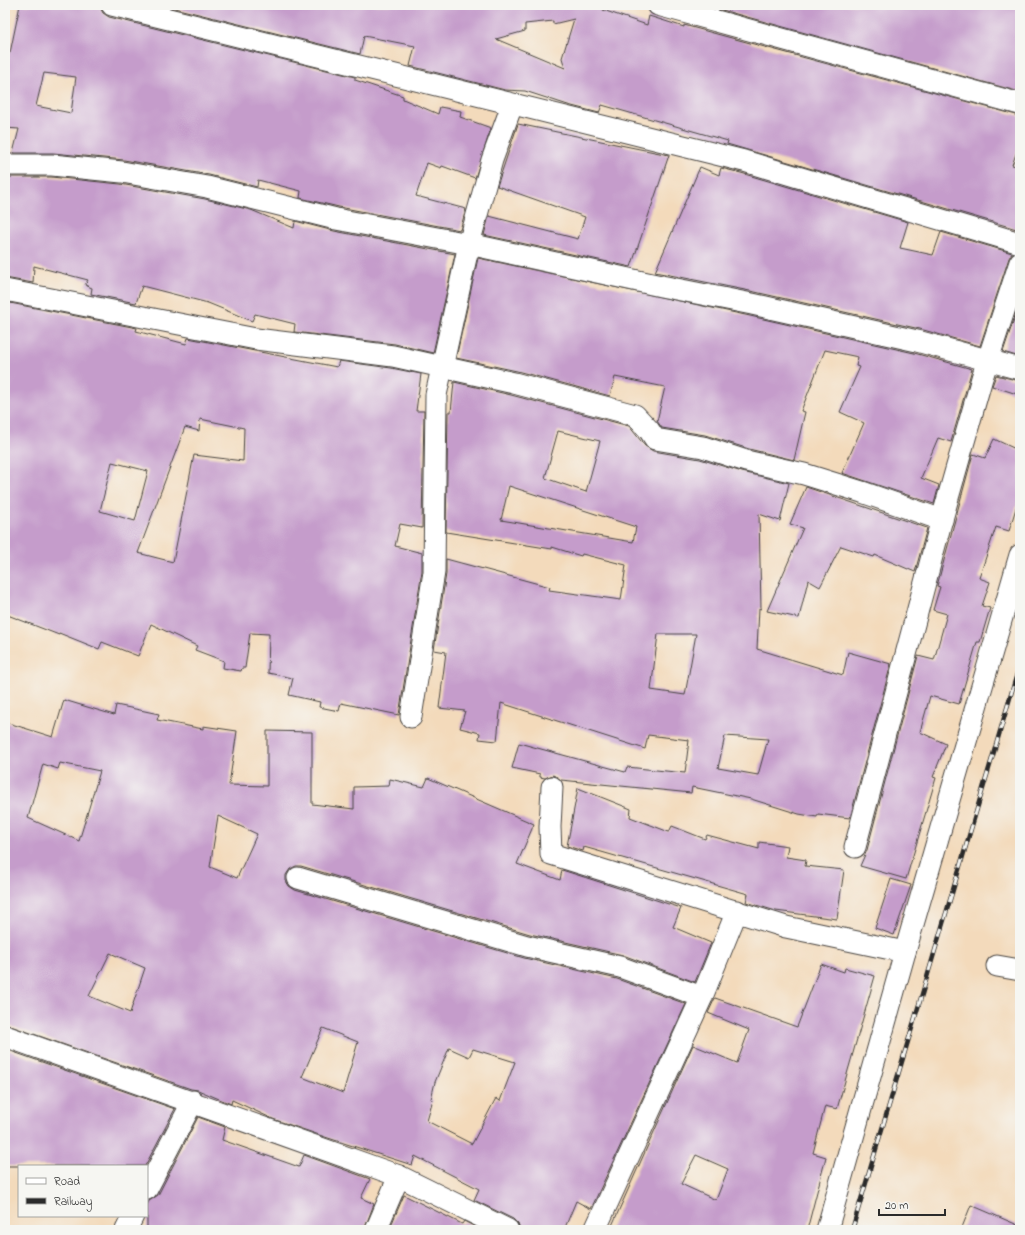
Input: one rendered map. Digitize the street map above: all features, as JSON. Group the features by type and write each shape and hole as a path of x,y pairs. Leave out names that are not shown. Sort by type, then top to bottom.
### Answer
{"street":[{"path":"112,5 297,49 512,105 744,162 1020,243"},
{"path":"658,5 1020,104"},
{"path":"411,717 434,572 436,395 468,244 492,160 512,105"},
{"path":"5,165 52,165 122,172 207,187 336,220 468,244 752,304 917,341 1020,369"},
{"path":"855,847 942,520 988,360 1020,262"},
{"path":"5,290 256,339 393,356 514,383 635,415 655,439 703,447 746,462 804,474 862,492 942,520"},
{"path":"827,1230 904,952 1020,555"},
{"path":"552,787 550,827 551,854 786,927 904,952"},
{"path":"298,878 527,946 620,967 702,997"},
{"path":"594,1230 702,997 737,911"},
{"path":"997,966 1020,970"},
{"path":"5,1036 193,1101 399,1176 508,1230"},
{"path":"148,1187 193,1101"},
{"path":"376,1230 399,1176"},
{"path":"126,1230 132,1217"}],"building":[{"path":"20,5 81,5 100,7 103,13 109,17 355,77 355,80 403,96 403,99 438,114 440,107 461,111 460,117 491,128 475,178 442,166 441,168 427,163 416,196 466,209 460,230 300,198 301,191 258,180 257,187 209,175 124,160 53,153 13,153 19,129 5,128 5,52 10,53","holes":["44,73 76,77 71,113 36,106"]},
{"path":"162,5 602,5 603,10 647,25 649,16 684,27 684,25 1020,116 1020,143 1012,165 1020,167 1020,230 727,144 728,141 602,105 599,113 525,91 505,90 410,66 415,46 364,36 360,54","holes":["574,19 562,58 565,68 496,39 525,31 525,24 553,21 553,24"]},
{"path":"718,5 1020,5 1020,92 718,9"},
{"path":"518,124 669,155 631,267 484,235 489,216 578,239 585,217 497,186"},
{"path":"700,167 719,175 721,168 741,173 908,222 900,248 933,255 941,232 1012,253 1009,258 980,346 920,329 755,292 655,272"},
{"path":"5,177 51,177 120,184 205,199 251,210 294,228 295,221 334,231 455,254 433,353 395,344 294,332 295,324 255,314 252,321 208,303 142,286 136,303 91,294 92,288 85,285 88,280 34,266 33,283 5,278"},
{"path":"478,258 750,316 914,353 972,369 951,442 938,438 921,478 939,485 934,504 842,473 864,423 840,412 860,367 856,366 858,357 825,350 801,411 805,412 794,460 749,449 705,435 662,428 657,421 665,387 615,377 610,396 517,371 456,358"},
{"path":"1020,301 1020,357 1003,352"},
{"path":"5,302 137,328 136,331 186,344 188,338 337,367 339,361 391,368 421,374 416,411 424,411 422,528 400,524 395,546 422,553 422,571 399,715 341,703 339,711 319,707 320,702 289,695 293,678 268,673 269,634 250,633 245,668 242,668 241,671 223,668 224,661 195,650 197,646 151,624 138,656 102,642 99,649 5,614","holes":["200,419 244,428 243,461 194,455 173,562 138,553 185,427 199,431","112,462 148,471 135,521 100,511"]},
{"path":"996,375 1020,381 1020,395 992,386"},
{"path":"454,382 511,395 629,426 645,446 653,451 700,459 742,472 789,483 780,521 759,514 761,609 759,608 757,649 843,675 848,652 891,664 850,818 818,814 817,817 799,814 751,799 692,787 691,793 561,780 553,775 545,778 540,777 540,774 512,768 519,743 625,772 627,767 685,773 689,740 648,735 645,749 501,703 497,741 479,739 480,733 460,728 465,711 439,708 446,652 434,650 446,574 446,559 550,587 549,590 621,600 626,565 582,554 581,556 552,547 552,549 446,532 448,412 451,412","holes":["558,431 600,441 586,492 545,478","509,486 636,527 633,542 501,520","658,634 696,634 685,695 651,690","725,736 768,739 758,775 718,768"]},
{"path":"994,439 1020,451 1020,495 1009,531 996,527 979,578 990,582 982,606 990,608 980,642 977,642 959,704 930,696 920,732 946,744 933,777 936,778 906,879 860,866 867,850 918,656 934,660 947,614 933,610 940,587 937,586 973,454 985,458"},
{"path":"806,487 927,528 915,572 875,555 874,557 841,546 820,587 808,580 799,618 767,611 803,528 790,524"},
{"path":"64,700 114,715 116,705 159,714 157,720 203,729 203,726 237,731 229,785 267,786 267,731 312,732 312,804 354,809 354,787 389,786 390,779 424,787 428,778 534,824 517,864 560,880 562,870 681,908 673,927 711,943 695,982 623,955 530,934 301,866 296,866 290,869 286,875 286,881 289,886 295,890 524,958 617,979 686,1004 591,1209 576,1201 564,1230 520,1230 518,1224 513,1219 474,1200 479,1189 415,1156 412,1165 325,1137 273,1119 232,1100 231,1104 198,1090 191,1089 5,1024 5,722 53,737","holes":["60,763 100,771 79,841 28,818 43,764 58,769","218,816 257,834 237,878 210,867","110,953 145,968 130,1013 89,996","323,1028 358,1042 343,1093 302,1077","449,1048 469,1057 473,1049 515,1062 500,1101 496,1098 472,1144 427,1121 433,1100 431,1099 435,1082"]},
{"path":"578,788 631,809 630,817 669,832 672,826 705,839 707,835 759,849 759,842 788,846 786,857 806,860 805,866 844,870 837,919 776,911 746,902 748,894 584,847 583,851 567,846"},
{"path":"891,879 911,885 894,935 875,928"},
{"path":"821,964 844,972 845,968 875,976 837,1109 825,1106 813,1153 826,1157 807,1230 610,1230 693,1045 737,1063 749,1030 708,1013 715,998 797,1027","holes":["696,1155 728,1169 716,1200 681,1184"]},
{"path":"5,1049 175,1109 146,1165 5,1166"},
{"path":"198,1117 225,1127 222,1140 299,1167 304,1155 370,1179 361,1198 374,1204 364,1230 147,1230 148,1203 158,1195"},
{"path":"404,1195 462,1224 464,1221 481,1230 389,1230"},
{"path":"971,1205 1020,1226 1020,1230 961,1230"}],"railway":[{"path":"852,1230 1020,664"}]}
